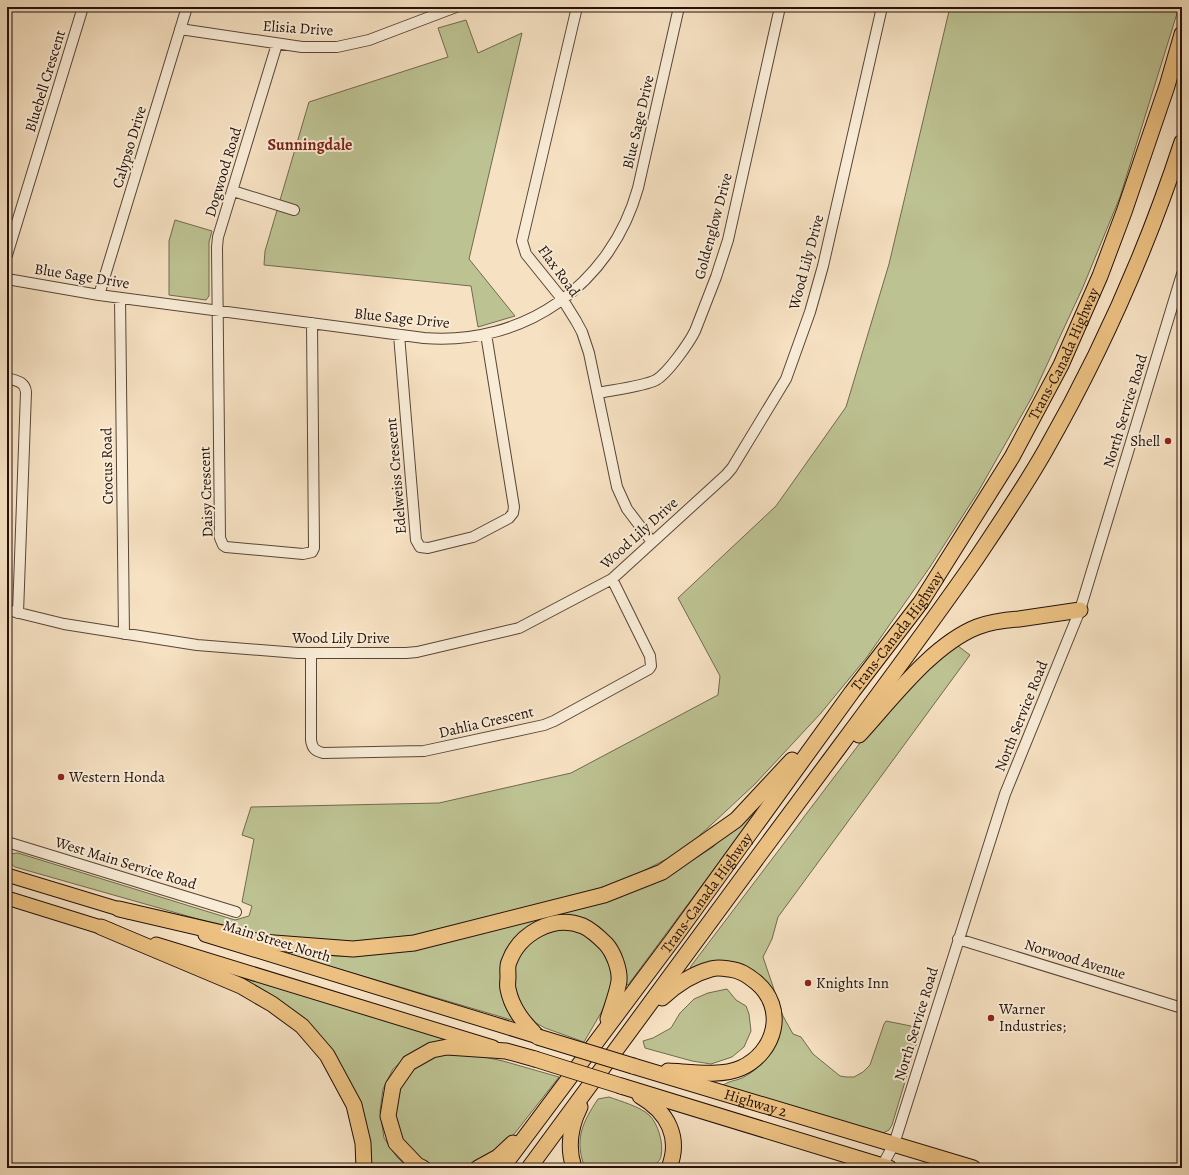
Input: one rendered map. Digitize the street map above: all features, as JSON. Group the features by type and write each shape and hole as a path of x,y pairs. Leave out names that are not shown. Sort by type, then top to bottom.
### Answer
{"highway":[{"name":"Trans-Canada Highway","path":"502,1168 674,938 852,692 921,602 1012,457 1061,365 1100,276 1124,212 1167,86 1182,34"},
{"name":"Trans-Canada Highway","path":"529,1168 939,613 1004,517 1044,454 1085,377 1122,299 1152,227 1182,142"},
{"path":"802,798 903,686 933,656 953,639 978,626 1080,610"},
{"path":"119,909 261,942 353,949 414,943 604,896 662,872 736,820 776,779 852,692"},
{"path":"538,1037 522,1022 512,1002 507,988 508,963 517,947 532,932 549,924 565,923 582,926 597,934 610,949 617,967 619,979 615,1000 602,1034"},
{"path":"101,927 241,986 272,1004 302,1026 327,1055 354,1105 363,1143 364,1168"},
{"path":"638,1021 681,982 712,968 737,970 747,975 766,993 772,1005 774,1019 773,1032 770,1041 762,1054 740,1069 708,1073 640,1068"},
{"name":"Highway 2","path":"538,1037 973,1168"},
{"name":"Highway 2","path":"423,1168 417,1165 396,1143 388,1116 393,1086 409,1063 432,1050 447,1047 506,1051 884,1167"},
{"path":"574,1168 570,1157 569,1147 571,1134 576,1115 590,1085"},
{"path":"624,1087 648,1101 660,1112 670,1126 674,1140 674,1152 669,1168"},
{"path":"478,1168 498,1157 536,1122"}],"main road":[{"name":"Main Street North","path":"7,875 538,1037"},
{"path":"7,898 506,1051"}],"street":[{"name":"Bluebell Crescent","path":"7,255 83,7"},
{"name":"Calypso Drive","path":"100,295 187,7"},
{"name":"Elisia Drive","path":"180,29 277,44 315,47 347,45 369,40 456,7"},
{"name":"Flax Road","path":"577,7 522,240 526,254 563,300 576,320 586,343 598,393 614,476 621,498 634,520 652,542"},
{"name":"Blue Sage Drive","path":"7,279 120,298 424,338 447,339 472,337 520,324 563,300 578,287 597,267 619,236 628,219 638,188 679,7"},
{"name":"Goldenglow Drive","path":"598,393 655,380 665,372 695,331 716,277 728,240 780,7"},
{"name":"Wood Lily Drive","path":"7,610 64,624 197,645 311,654 412,653 513,630 612,579 726,475 732,468 786,379 810,312 823,266 882,7"},
{"name":"Dogwood Road","path":"217,311 217,242 277,44"},
{"path":"233,191 294,210"},
{"name":"North Service Road","path":"884,1167 894,1144 1005,794 1080,610 1182,274"},
{"name":"Crocus Road","path":"120,298 124,634"},
{"name":"Daisy Crescent","path":"217,311 220,538 223,545 230,548 303,554 312,552 314,548 312,323"},
{"name":"Edelweiss Crescent","path":"399,335 416,540 420,547 428,548 473,537 510,518 513,513 514,507 486,334"},
{"path":"7,378 22,383 26,388 18,613"},
{"name":"Dahlia Crescent","path":"311,654 311,745 318,752 424,751 544,725 650,669 650,656 612,579"},
{"name":"West Main Service Road","path":"7,842 236,912"},
{"name":"Norwood Avenue","path":"958,939 1182,1008"}],"green space":[{"path":"950,7 1179,7 1120,197 1083,287 1032,397 978,492 930,567 867,657 821,713 755,784 684,850 624,881 549,903 414,937 356,944 280,939 240,931 15,867 7,861 7,854 18,853 235,920 249,916 252,906 242,902 254,839 242,835 251,807 439,803 571,773 718,695 720,676 678,598 776,506 846,407 889,264"},
{"path":"466,20 478,53 522,33 469,259 515,316 478,327 471,286 264,265 265,251 309,102 448,57 438,28"},
{"path":"175,220 212,231 209,242 209,296 206,300 169,295 169,241"},
{"path":"958,646 970,655 778,917 772,939 763,957 783,1016 793,1034 801,1037 813,1054 840,1076 854,1077 863,1072 870,1065 886,1021 911,1026 917,1033 918,1038 892,1125 889,1130 881,1134 722,1086 742,1078 751,1073 757,1067 766,1055 769,1048 776,1022 747,977 688,973 691,966 863,739 936,660"},
{"path":"774,788 628,985 624,982 618,950 570,918 513,943 515,1021 288,954 289,950 311,954 337,956 380,954 438,944 614,898 645,887 682,867 713,847"},
{"path":"578,929 597,941 610,957 614,981 609,999 584,1042 545,1028 527,1018 516,1001 513,964 522,949 549,930"},
{"path":"244,978 445,1038 443,1043 408,1056 393,1069 383,1089 380,1111 384,1138 397,1157 408,1168 369,1168 344,1074 242,982"},
{"path":"727,989 736,1000 746,1006 749,1014 751,1031 744,1047 732,1057 711,1064 692,1061 645,1048 643,1041 653,1038 671,1028 680,1013 694,999 708,993"},
{"path":"456,1051 503,1061 559,1077 504,1147 481,1162 467,1168 433,1168 414,1158 398,1140 393,1095 406,1072 434,1055"},
{"path":"609,1097 641,1109 649,1115 655,1123 661,1140 662,1151 661,1158 652,1168 585,1168 580,1149 581,1132 598,1099"}],"place":[{"name":"Shell","path":"1168,441"},
{"name":"Western Honda","path":"61,777"},
{"name":"Knights Inn","path":"808,983"},
{"name":"Warner Industries;","path":"991,1018"}],"district":[{"name":"Sunningdale","path":"310,144"}]}
